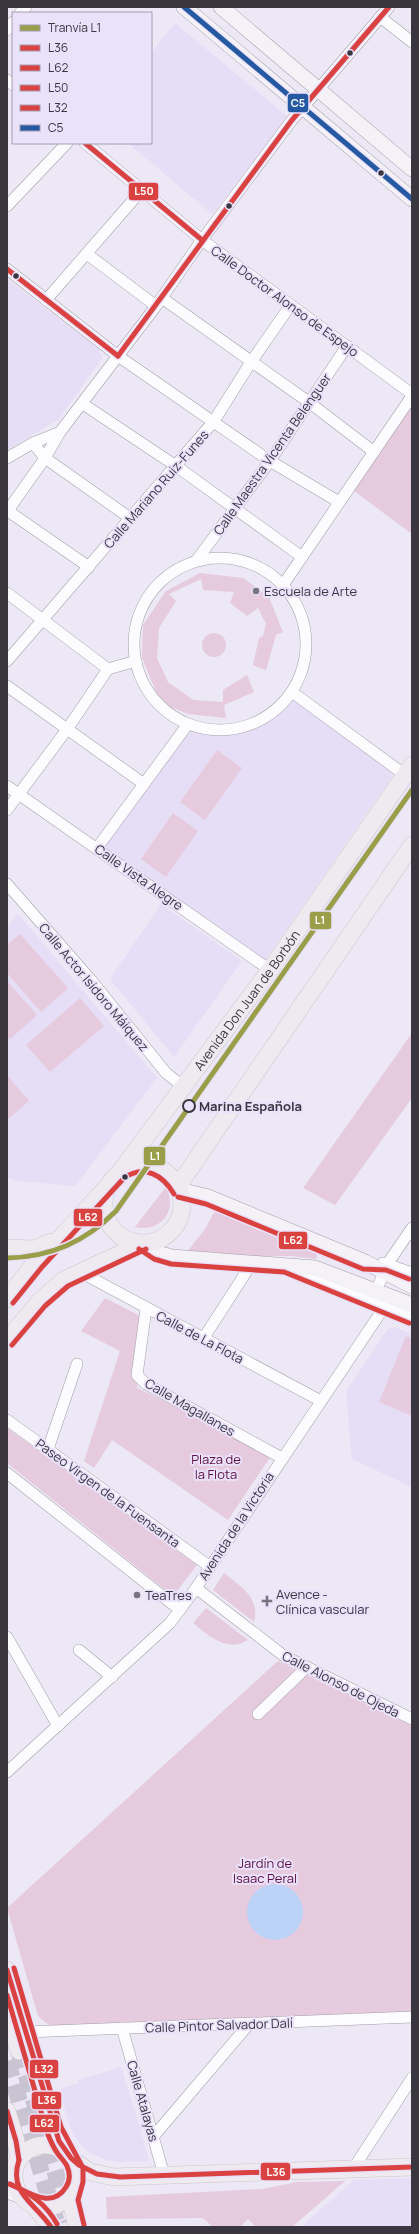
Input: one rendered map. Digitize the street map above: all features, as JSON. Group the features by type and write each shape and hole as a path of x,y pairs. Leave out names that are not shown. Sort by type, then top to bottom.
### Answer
{"main road":[{"path":"184,7 412,199"},
{"path":"221,7 412,169"},
{"name":"Avenida Don Juan de Borbón","path":"7,1299 30,1268 64,1234 115,1177 184,1087 270,970 409,770"},
{"path":"179,1188 412,845"},
{"path":"138,1165 149,1165 169,1174 179,1188 183,1208 175,1228 158,1241 142,1243 134,1242 120,1236 108,1220 104,1205 104,1197 115,1177 138,1165"},
{"path":"179,1188 208,1198 365,1262 386,1268 412,1286"},
{"path":"7,1248 34,1249 64,1234"},
{"path":"142,1243 157,1253 172,1257 286,1265 323,1270 412,1305"},
{"path":"7,1340 51,1291 64,1280 142,1243"},
{"path":"7,1970 51,2122 76,2176 72,2191 72,2206 77,2227"},
{"path":"7,2012 19,2051"},
{"path":"7,2111 18,2147 14,2165 15,2179 18,2189 51,2227"},
{"path":"14,2165 30,2149 40,2146 55,2147 85,2170 101,2175 120,2177 412,2167"},
{"path":"7,2192 43,2207 53,2206 62,2202 72,2191"}],"street":[{"path":"89,567 7,512 45,458 60,432 83,404 159,302 202,240 303,107 389,7"},
{"path":"380,17 412,42"},
{"path":"7,206 66,144"},
{"name":"Calle Doctor Alonso de Espejo","path":"87,144 202,240 412,395"},
{"path":"46,300 142,191"},
{"path":"87,254 251,362 310,403 374,452"},
{"path":"7,269 118,356 270,461 339,502"},
{"name":"Calle Mariano Ruiz-Funes","path":"7,661 214,421 251,362 290,306"},
{"name":"Calle Maestra Vicenta Belenguer","path":"196,561 270,461 347,346"},
{"path":"283,585 412,395"},
{"path":"83,404 176,466 302,557"},
{"path":"7,458 33,443 60,432"},
{"path":"33,443 45,458 130,518"},
{"path":"220,558 243,561 265,570 283,585 296,604 304,626 306,648 304,664 292,692 271,714 244,727 220,730 204,729 188,724 164,709 159,704 146,687 136,661 134,635 141,610 154,589 173,572 196,561 220,558"},
{"path":"7,593 42,621 108,669"},
{"path":"7,810 68,728 108,669 136,661"},
{"path":"7,686 68,728 144,784"},
{"path":"292,692 409,770"},
{"path":"97,848 188,724"},
{"name":"Calle Vista Alegre","path":"7,786 270,970"},
{"name":"Calle Actor Isidoro Máiquez","path":"7,884 91,980 166,1073 184,1087"},
{"path":"376,1291 386,1268 412,1228"},
{"path":"203,1339 252,1263"},
{"path":"286,1265 412,1317"},
{"path":"386,1268 412,1273"},
{"name":"Calle de La Flota","path":"80,1272 146,1309 321,1401"},
{"name":"Avenida de la Victoria","path":"7,1772 170,1623 196,1588 209,1566 385,1306"},
{"name":"Calle Magallanes","path":"146,1309 137,1374 146,1384 282,1458"},
{"path":"48,1449 77,1364"},
{"name":"Paseo Virgen de la Fuensanta","path":"7,1420 209,1566"},
{"path":"7,1473 180,1610"},
{"name":"Calle Alonso de Ojeda","path":"196,1588 284,1656 412,1719"},
{"path":"7,1637 58,1726"},
{"path":"79,1650 112,1677"},
{"path":"258,1714 307,1667"},
{"name":"Calle Pintor Salvador Dalí","path":"26,2032 412,2017"},
{"path":"153,2137 249,2024"},
{"name":"Calle Atalayas","path":"122,2028 164,2175"},
{"path":"353,2169 412,2078"}],"shaded area":[{"path":"175,23 288,117 212,214 129,144 152,144 152,52"},
{"path":"7,279 99,349 102,358 59,419 7,450"},
{"path":"292,692 397,769 263,963 97,848 188,724 204,729 220,730 244,727 271,714"},
{"path":"161,904 242,961 174,1057 110,979"},
{"path":"18,914 157,1078 75,1186 18,1181 7,1178 7,927"},
{"path":"394,1327 412,1334 412,1487 352,1459 346,1392 387,1330"},
{"path":"121,2067 149,2161 120,2162 106,2160 91,2153 81,2145 73,2134 66,2115 61,2089 79,2083 78,2080"},
{"path":"412,2178 412,2227 301,2227 354,2180"}],"green space":[{"path":"412,396 412,534 350,488"},
{"path":"200,573 243,578 269,597 283,632 276,635 266,670 253,665 259,638 263,636 266,624 258,608 247,616 230,603 234,592 203,590 201,579 169,594 176,601 159,628 157,658 168,682 193,700 223,702 223,690 247,675 254,692 224,705 226,718 188,714 171,707 157,694 142,658 143,625 166,591"},
{"path":"214,633 222,637 226,645 222,653 214,657 206,653 202,645 206,637"},
{"path":"217,750 242,768 205,820 180,802"},
{"path":"173,813 198,831 166,877 141,859"},
{"path":"20,934 68,988 41,1012 7,973 7,945"},
{"path":"7,981 37,1015 10,1039 7,1036"},
{"path":"80,998 104,1026 50,1072 26,1045"},
{"path":"412,1033 412,1098 335,1205 303,1188"},
{"path":"7,1075 29,1101 8,1119 7,1118"},
{"path":"166,1187 170,1204 165,1218 152,1227 135,1227"},
{"path":"215,1211 318,1253 316,1259 292,1256 255,1256 187,1252 205,1229"},
{"name":"Plaza de la Flota","path":"105,1298 140,1316 137,1388 273,1453 228,1520 112,1440 94,1468 84,1461 120,1351 81,1331"},
{"path":"406,1336 412,1339 412,1416 379,1402"},
{"path":"7,1428 197,1565 173,1596 7,1463"},
{"path":"224,1573 248,1593 252,1599 255,1606 254,1622 213,1590"},
{"path":"206,1608 248,1640 240,1644 226,1644 205,1633 193,1623"},
{"name":"Jardín de Isaac Peral","path":"278,1661 412,1726 412,2012 50,2026 38,2016 7,1908"},
{"path":"345,2181 292,2227 256,2227 248,2219 240,2227 213,2227 203,2218 107,2219 106,2197 262,2189 297,2182"}],"water":[{"path":"269,1884 281,1884 291,1888 299,1896 303,1906 303,1918 299,1928 291,1936 281,1940 269,1940 259,1936 251,1928 247,1918 247,1906 251,1896 259,1888"}],"tunnel":[{"path":"19,2051 70,2221"},
{"path":"7,2061 58,2227"}],"tram line":[{"name":"L1","path":"7,1258 38,1255 66,1246 92,1231 116,1211 412,790"}],"transit line":[{"name":"C5","path":"184,7 412,199"},
{"name":"L50","path":"118,356 292,120 389,7"},
{"name":"L50","path":"86,144 202,240"},
{"name":"L50","path":"7,269 118,356"},
{"name":"L62","path":"13,1303 42,1267 125,1177 140,1172 153,1174 165,1182 174,1194"},
{"name":"L62","path":"178,1197 206,1204 363,1269 386,1270 409,1279"},
{"name":"L62","path":"139,1249 154,1259 171,1264 284,1272 409,1323"},
{"name":"L62","path":"12,1345 45,1306 68,1286 146,1249"},
{"name":"L32","path":"14,1968 61,2127 83,2168 83,2182 78,2200 84,2225"},
{"name":"L36","path":"7,1970 59,2141 71,2158 79,2165 97,2174 120,2177 412,2167"},
{"name":"L62","path":"7,1995 50,2141 69,2171 66,2187 60,2194 54,2197 47,2198 32,2195 10,2184"},
{"name":"L36","path":"7,2111 16,2141 19,2160"},
{"name":"L36","path":"19,2160 17,2181 20,2189 51,2227"},
{"name":"L32","path":"9,2184 31,2195 48,2210 57,2224"}],"place":[{"name":"Escuela de Arte","path":"256,591"},
{"name":"Marina Española","path":"189,1106"},
{"name":"TeaTres","path":"137,1595"},
{"name":"Avence - Clínica vascular","path":"267,1601"}]}
